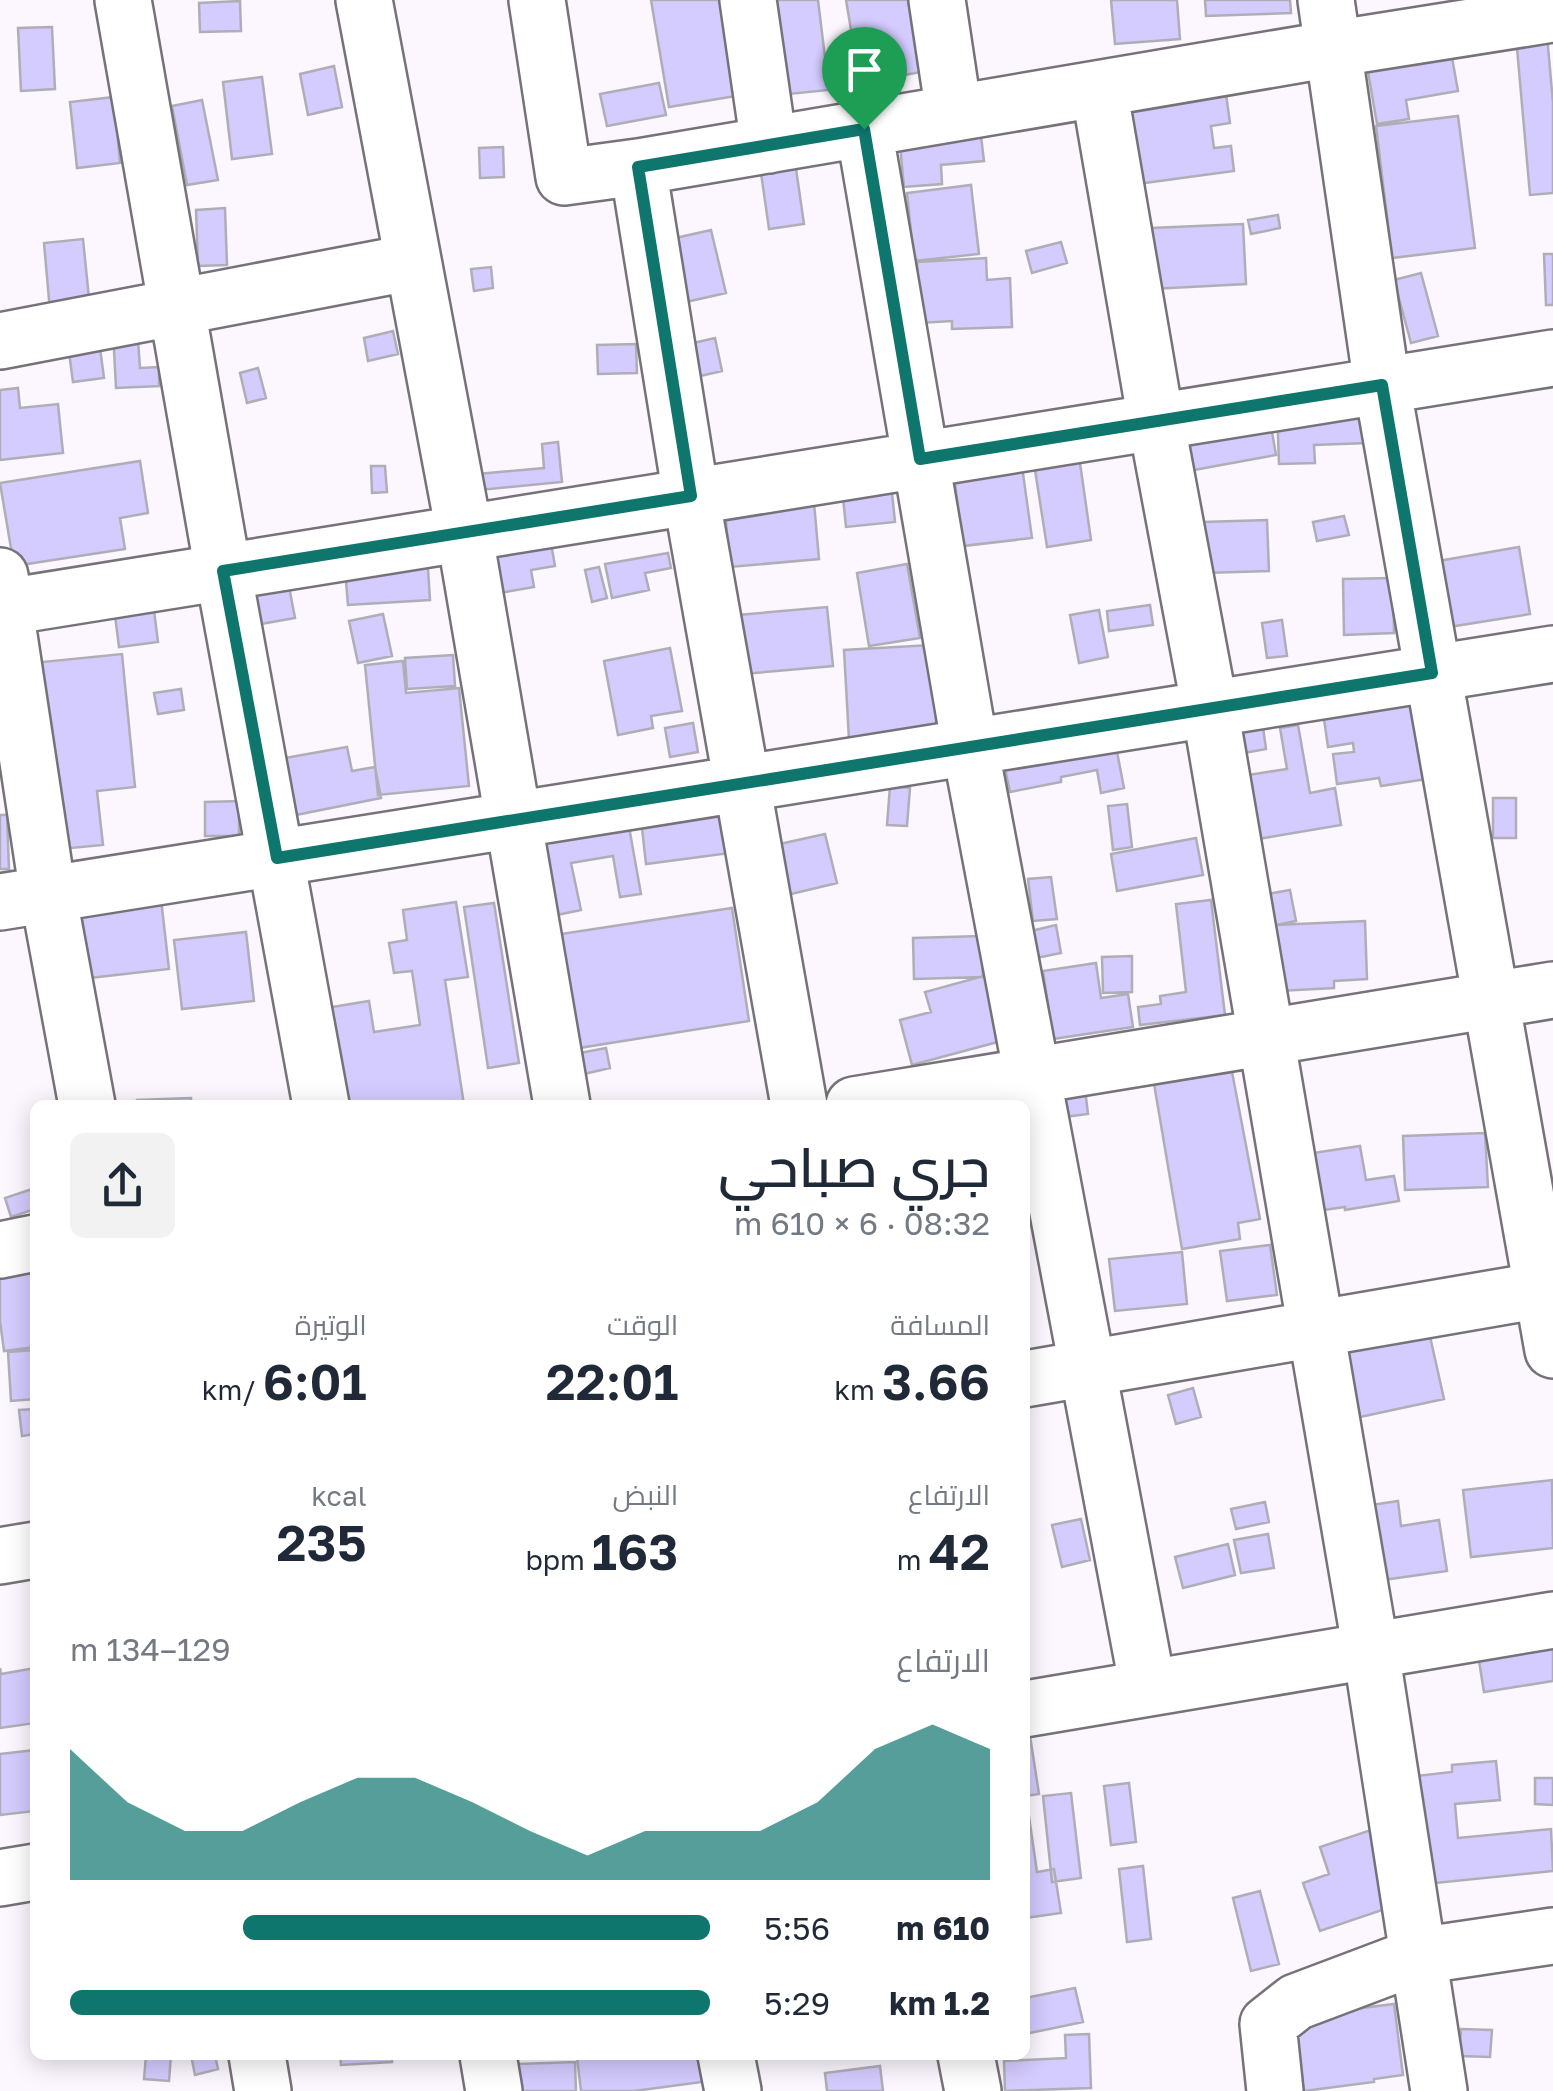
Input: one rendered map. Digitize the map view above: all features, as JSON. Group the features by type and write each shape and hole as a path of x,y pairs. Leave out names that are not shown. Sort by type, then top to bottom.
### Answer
{"street":[{"path":"123,0 320,1100"},
{"path":"364,0 464,531 561,1100"},
{"path":"537,0 564,177 1099,88 1329,24 1553,14"},
{"path":"748,0 769,145"},
{"path":"937,0 954,113"},
{"path":"1329,24 1382,385 1490,1000 1548,1289 1553,1350"},
{"path":"1099,88 1371,1651 1440,2091"},
{"path":"864,129 970,747 1148,1688"},
{"path":"638,167 691,496 797,1100"},
{"path":"0,341 413,262"},
{"path":"85,1100 24,898 2,597 223,571 1553,358"},
{"path":"24,898 1553,654"},
{"path":"885,1100 1553,990"},
{"path":"0,1250 30,1245"},
{"path":"1030,1378 1548,1289"},
{"path":"0,1556 30,1551"},
{"path":"1030,1708 1553,1620"},
{"path":"0,1878 30,1873"},
{"path":"1276,2091 1268,2024 1296,2002 1418,1956 1553,1936"},
{"path":"258,2060 263,2091"},
{"path":"489,2060 494,2091"},
{"path":"727,2060 733,2091"},
{"path":"967,2060 973,2091"}],"building":[{"path":"651,0 720,0 736,96 669,107"},
{"path":"777,0 818,0 829,90 789,94"},
{"path":"846,0 908,0 921,72 860,83"},
{"path":"1111,0 1177,0 1180,39 1115,44"},
{"path":"1205,0 1290,0 1291,13 1206,16"},
{"path":"240,1 241,31 200,32 199,3"},
{"path":"52,27 55,89 21,91 18,28"},
{"path":"1448,35 1458,91 1406,100 1409,119 1377,124 1367,66"},
{"path":"1547,35 1553,103 1553,193 1530,195 1516,37"},
{"path":"334,66 342,107 308,115 300,74"},
{"path":"1223,72 1230,123 1211,126 1214,148 1231,146 1234,171 1137,184 1124,85"},
{"path":"262,77 272,154 232,159 223,82"},
{"path":"659,83 666,115 607,126 600,94"},
{"path":"114,97 120,163 77,168 70,102"},
{"path":"202,100 218,180 187,185 172,106"},
{"path":"1458,116 1475,248 1392,258 1376,126"},
{"path":"980,128 984,161 941,165 942,184 904,187 899,135"},
{"path":"503,147 504,177 480,178 479,148"},
{"path":"794,155 804,224 769,229 759,159"},
{"path":"971,185 979,254 914,261 907,193"},
{"path":"225,208 227,265 198,266 196,210"},
{"path":"1278,215 1280,228 1251,234 1248,220"},
{"path":"1243,224 1246,284 1153,289 1151,228"},
{"path":"711,230 726,293 686,302 671,239"},
{"path":"83,239 90,308 50,311 44,243"},
{"path":"1061,242 1067,263 1032,273 1026,251"},
{"path":"1544,254 1553,254 1553,305 1546,305"},
{"path":"986,258 987,280 1010,278 1012,327 952,329 952,321 920,323 917,262"},
{"path":"491,267 493,288 474,291 471,269"},
{"path":"1421,273 1438,336 1411,343 1394,280"},
{"path":"136,311 140,368 159,367 159,386 116,388 112,312"},
{"path":"393,331 398,354 368,361 364,338"},
{"path":"98,333 104,378 73,382 67,338"},
{"path":"715,338 722,371 696,377 689,344"},
{"path":"636,344 637,373 598,374 597,345"},
{"path":"258,368 266,398 247,403 240,373"},
{"path":"18,388 20,408 58,404 63,453 0,460 0,390"},
{"path":"1367,403 1368,443 1314,445 1315,463 1279,464 1277,407"},
{"path":"1270,420 1276,455 1194,470 1188,435"},
{"path":"558,442 562,482 480,490 478,474 544,468 542,444"},
{"path":"1078,449 1091,540 1047,547 1033,457"},
{"path":"1020,452 1032,538 963,546 952,460"},
{"path":"140,461 148,513 120,518 125,549 14,566 0,483"},
{"path":"371,466 385,466 387,492 372,493"},
{"path":"890,473 895,522 846,527 841,478"},
{"path":"812,480 819,559 730,567 723,488"},
{"path":"1344,516 1349,535 1317,541 1313,522"},
{"path":"1267,520 1269,571 1205,573 1203,522"},
{"path":"550,537 555,566 531,570 534,587 500,593 492,548"},
{"path":"1519,547 1530,614 1449,627 1438,561"},
{"path":"427,553 430,600 348,605 344,558"},
{"path":"668,553 671,568 645,573 649,590 612,598 605,564"},
{"path":"907,564 920,638 869,646 857,573"},
{"path":"599,567 607,598 592,602 585,570"},
{"path":"287,576 295,618 261,624 253,581"},
{"path":"1393,578 1394,633 1344,635 1343,579"},
{"path":"151,587 158,642 119,647 112,592"},
{"path":"1150,605 1153,625 1109,631 1107,611"},
{"path":"827,607 833,666 743,674 738,615"},
{"path":"1099,610 1108,657 1079,663 1070,615"},
{"path":"383,614 392,656 358,663 349,621"},
{"path":"1282,620 1287,656 1267,658 1262,623"},
{"path":"931,645 937,735 849,740 844,650"},
{"path":"670,648 682,711 651,716 653,728 618,735 604,661"},
{"path":"122,654 135,787 97,791 103,845 61,849 42,662"},
{"path":"453,655 455,686 407,689 405,658"},
{"path":"403,661 406,693 459,688 469,786 378,795 365,665"},
{"path":"1413,678 1427,779 1381,786 1379,778 1337,784 1333,754 1354,752 1353,743 1328,747 1320,691"},
{"path":"181,689 184,710 158,714 154,693"},
{"path":"1236,705 1263,727 1266,749 1244,753"},
{"path":"693,723 698,752 670,757 665,728"},
{"path":"1298,725 1310,793 1335,788 1341,825 1258,839 1248,775 1287,769 1280,728"},
{"path":"1113,731 1124,788 1101,793 1097,770 1010,792 1002,754"},
{"path":"347,747 352,771 375,767 381,798 296,815 285,758"},
{"path":"890,786 910,788 907,826 887,825"},
{"path":"722,789 730,853 646,864 642,828 631,830 628,800"},
{"path":"1493,798 1516,798 1516,838 1493,838"},
{"path":"239,801 239,836 205,836 205,802"},
{"path":"1127,804 1132,847 1113,850 1108,806"},
{"path":"626,810 641,894 620,897 613,856 571,863 581,910 557,915 542,825"},
{"path":"0,815 7,815 9,869 0,869"},
{"path":"825,834 837,883 787,895 775,845"},
{"path":"1196,838 1203,875 1117,891 1111,854"},
{"path":"1051,877 1057,919 1033,921 1028,879"},
{"path":"1290,890 1296,921 1267,927 1261,895"},
{"path":"161,899 169,969 89,978 81,908"},
{"path":"1211,900 1225,1015 1140,1025 1138,1007 1161,1004 1160,996 1186,992 1176,904"},
{"path":"456,902 468,977 445,980 463,1100 340,1100 326,1008 369,1001 374,1032 420,1025 412,971 394,973 389,943 407,940 403,910"},
{"path":"494,903 519,1063 488,1068 464,907"},
{"path":"732,908 749,1021 579,1048 561,934"},
{"path":"1365,921 1367,979 1334,981 1334,988 1279,991 1276,925"},
{"path":"1056,925 1061,953 1036,958 1031,931"},
{"path":"246,932 254,1001 182,1009 174,940"},
{"path":"981,936 983,977 914,979 913,938"},
{"path":"1132,956 1132,992 1103,993 1102,957"},
{"path":"1096,963 1101,998 1128,994 1133,1027 1053,1039 1043,971"},
{"path":"987,975 1005,1040 912,1065 900,1020 931,1012 925,992"},
{"path":"1225,1035 1260,1219 1238,1223 1240,1239 1182,1249 1148,1048"},
{"path":"606,1048 610,1068 584,1074 580,1053"},
{"path":"1083,1072 1088,1114 1064,1117 1059,1075"},
{"path":"1485,1133 1488,1187 1405,1190 1403,1136"},
{"path":"1360,1146 1366,1180 1394,1176 1399,1201 1323,1210 1313,1153"},
{"path":"30,1190 30,1211 11,1217 5,1198"},
{"path":"1270,1245 1277,1295 1227,1301 1220,1251"},
{"path":"1182,1252 1187,1304 1115,1311 1109,1259"},
{"path":"30,1270 30,1348 4,1351 0,1274"},
{"path":"1423,1305 1444,1399 1360,1417 1341,1323"},
{"path":"30,1350 30,1399 11,1401 8,1352"},
{"path":"1193,1388 1201,1417 1176,1424 1168,1395"},
{"path":"30,1409 30,1435 22,1436 19,1410"},
{"path":"1552,1480 1553,1548 1471,1557 1463,1490"},
{"path":"1398,1501 1401,1526 1439,1520 1447,1571 1383,1580 1371,1505"},
{"path":"1265,1502 1269,1522 1236,1529 1231,1509"},
{"path":"1081,1519 1090,1560 1062,1567 1052,1525"},
{"path":"1268,1534 1274,1568 1241,1573 1234,1540"},
{"path":"1228,1544 1235,1575 1183,1588 1175,1557"},
{"path":"1553,1631 1553,1681 1484,1692 1476,1642"},
{"path":"0,1668 1,1674 30,1669 30,1724 0,1728"},
{"path":"1030,1736 1039,1794 1030,1795"},
{"path":"30,1751 30,1812 0,1815 0,1754"},
{"path":"1496,1761 1500,1800 1455,1804 1458,1838 1551,1829 1553,1871 1426,1884 1416,1776 1452,1772 1452,1765"},
{"path":"1535,1778 1553,1778 1553,1805 1535,1804"},
{"path":"1129,1783 1136,1842 1111,1845 1104,1786"},
{"path":"1071,1793 1081,1878 1052,1882 1043,1796"},
{"path":"1030,1824 1037,1872 1054,1869 1061,1913 1030,1917"},
{"path":"1371,1830 1397,1905 1320,1931 1303,1883 1329,1874 1320,1847"},
{"path":"1143,1866 1151,1939 1127,1942 1119,1869"},
{"path":"1260,1891 1279,1964 1251,1971 1233,1898"},
{"path":"1358,1987 1361,2008 1394,2004 1403,2075 1304,2091 1291,1996"},
{"path":"1075,1988 1083,2022 1030,2033 1030,1997"},
{"path":"1461,2029 1492,2030 1490,2057 1459,2056"},
{"path":"1089,2034 1091,2088 1005,2091 1004,2061 1066,2058 1065,2035"},
{"path":"146,2060 171,2060 169,2081 144,2079"},
{"path":"192,2060 216,2060 218,2069 195,2075"},
{"path":"340,2060 392,2060 392,2062 341,2065"},
{"path":"577,2060 700,2060 702,2082 634,2091 581,2091"},
{"path":"575,2062 576,2091 519,2091 518,2064"},
{"path":"880,2066 883,2091 827,2091 825,2073"}],"route":[{"path":"864,129 920,459 1382,385 1432,673 277,858 223,571 691,496 638,167 864,129"}]}
